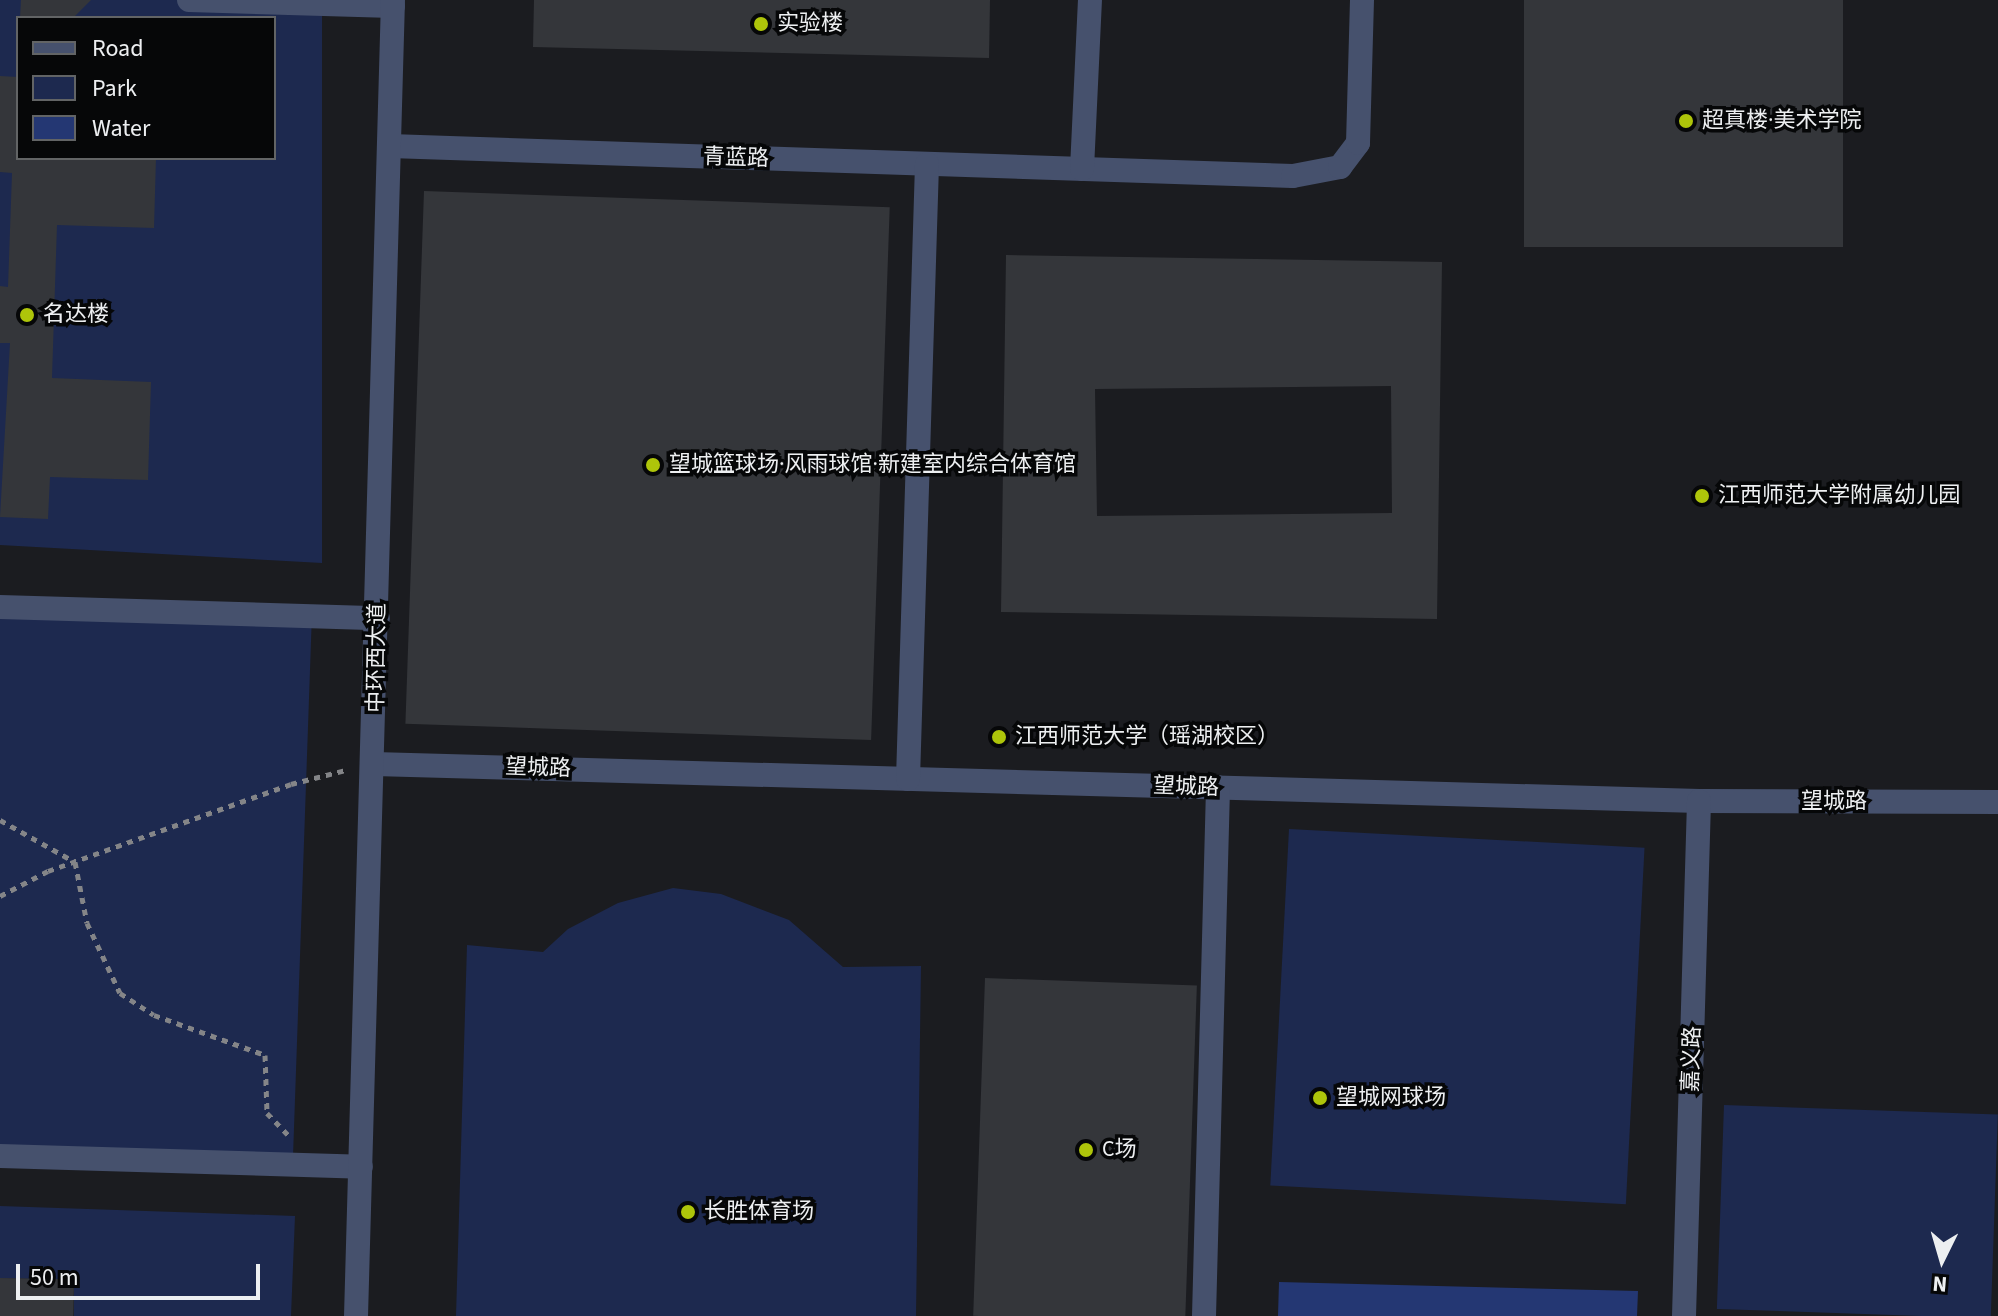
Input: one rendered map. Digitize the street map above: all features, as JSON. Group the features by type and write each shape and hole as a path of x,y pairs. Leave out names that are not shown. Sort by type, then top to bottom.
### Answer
{"street":[{"path":"189,0 393,3"},
{"path":"1082,169 1090,0"},
{"name":"青蓝路","path":"390,146 1293,176 1340,167 1358,143 1362,0"},
{"name":"中环西大道","path":"356,1316 374,764 393,3"},
{"path":"908,779 927,164"},
{"path":"0,607 378,618"},
{"name":"望城路","path":"374,764 1699,801 1998,802"},
{"path":"1204,1316 1218,787"},
{"name":"嘉义路","path":"1684,1316 1699,801"},
{"path":"0,1156 361,1167"}],"path":[{"path":"0,896 75,862 291,784 374,764"},
{"path":"0,820 75,862 87,923 120,993 154,1015 265,1055 267,1113 316,1165"}],"green space":[{"path":"0,0 322,0 322,563 0,545"},
{"path":"0,607 312,618 293,1166 0,1155"},
{"path":"1289,829 1645,848 1626,1204 1270,1186"},
{"path":"673,888 721,894 789,920 843,967 921,966 916,1316 456,1316 467,945 543,952 568,929 618,903"},
{"path":"1724,1105 1998,1115 1991,1316 1717,1309"},
{"path":"0,1206 295,1216 291,1316 74,1316 74,1280 0,1278"}],"water":[{"path":"1279,1282 1638,1291 1637,1316 1278,1316"}],"building":[{"path":"21,0 91,0 75,16 20,16"},
{"name":"实验楼","path":"534,0 990,0 989,58 533,47"},
{"name":"超真楼·美术学院","path":"1524,0 1843,0 1843,247 1524,247"},
{"name":"名达楼","path":"0,76 16,77 16,160 156,160 154,228 57,225 52,378 151,382 148,480 50,477 48,519 0,517 10,343 0,343 0,286 8,287 12,173 0,172"},
{"name":"望城篮球场·风雨球馆·新建室内综合体育馆","path":"424,191 890,207 871,740 405,724"},
{"path":"1006,255 1442,262 1437,619 1001,612","holes":["1391,386 1392,513 1097,516 1095,389"]},
{"name":"C场","path":"985,978 1197,985 1185,1316 973,1316"},
{"path":"0,1278 74,1279 73,1316 0,1316"}],"place":[{"name":"实验楼","path":"761,24"},
{"name":"超真楼·美术学院","path":"1686,121"},
{"name":"名达楼","path":"27,315"},
{"name":"望城篮球场·风雨球馆·新建室内综合体育馆","path":"653,465"},
{"name":"江西师范大学附属幼儿园","path":"1702,496"},
{"name":"江西师范大学（瑶湖校区）","path":"999,737"},
{"name":"望城网球场","path":"1320,1098"},
{"name":"C场","path":"1086,1150"},
{"name":"长胜体育场","path":"688,1212"}]}
